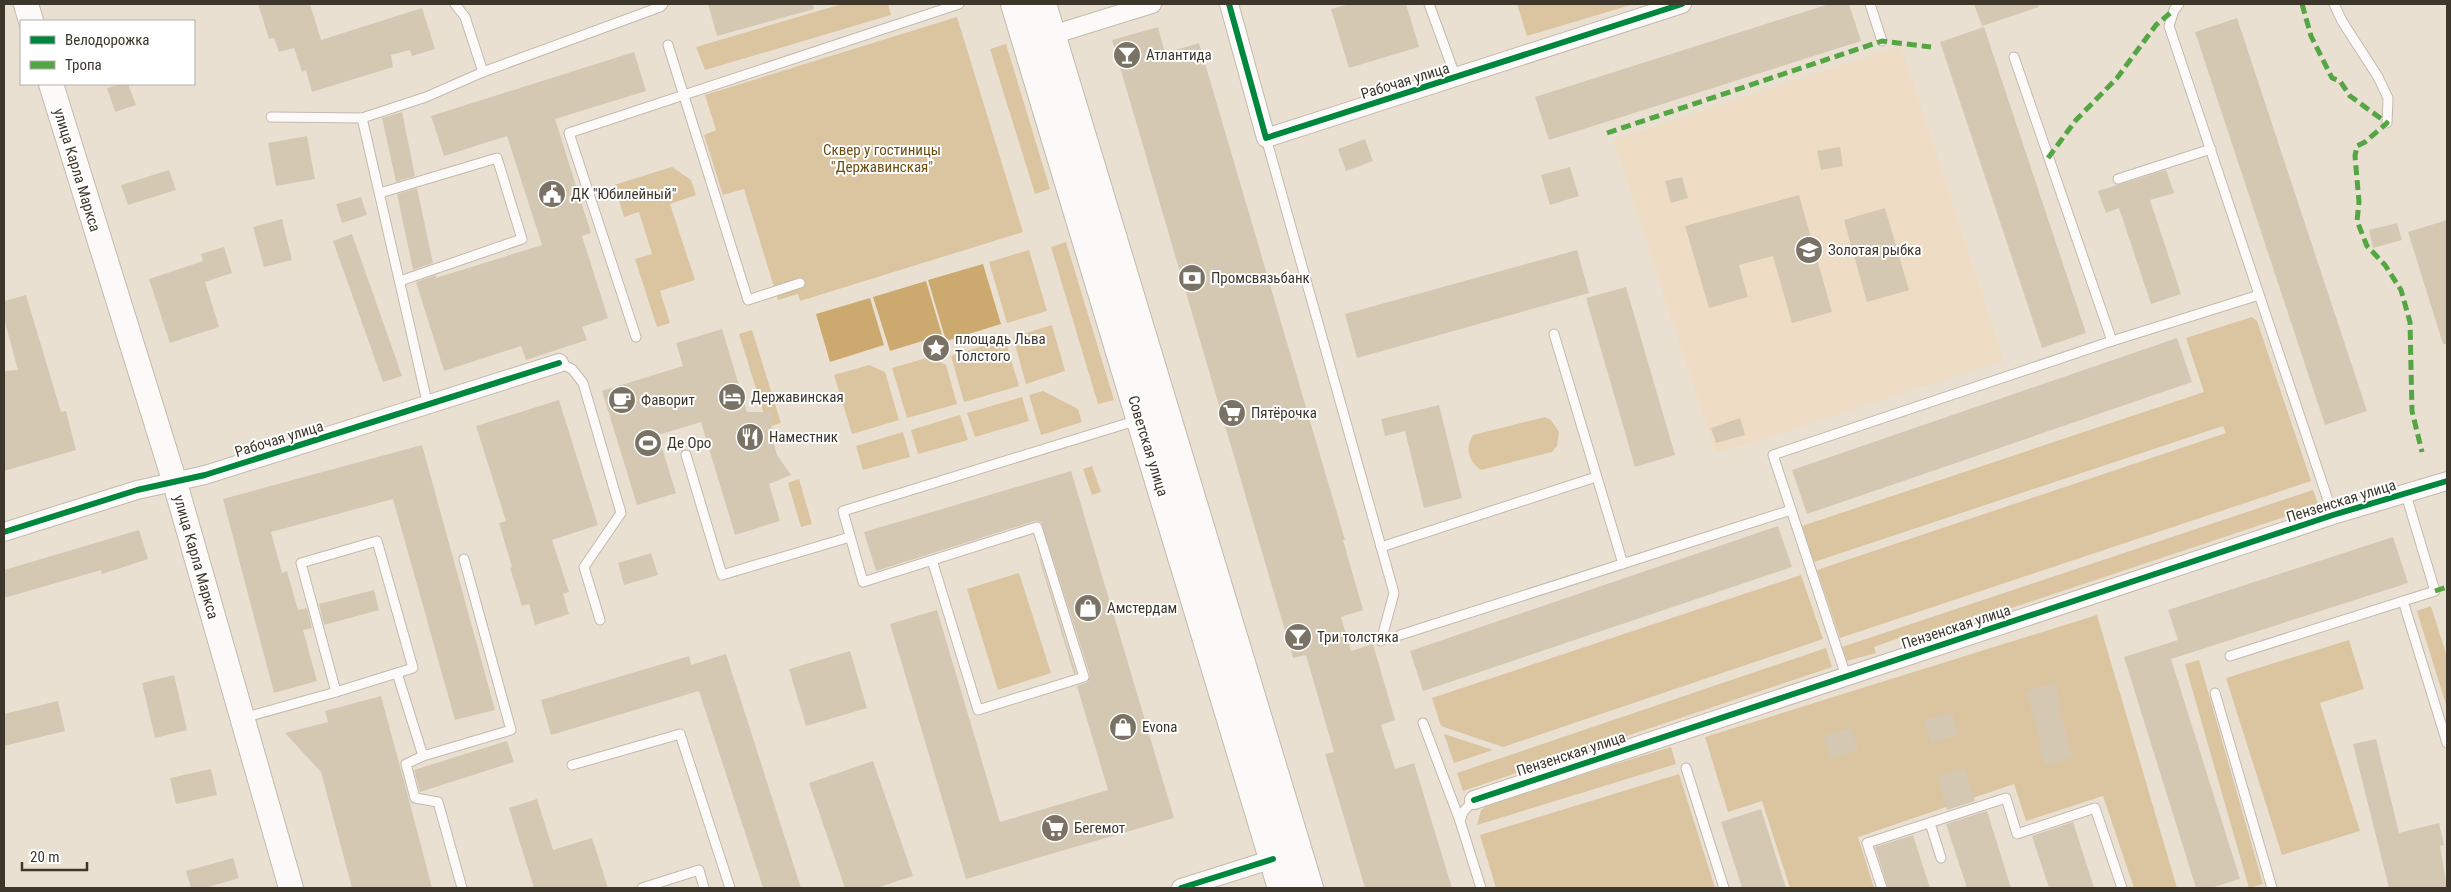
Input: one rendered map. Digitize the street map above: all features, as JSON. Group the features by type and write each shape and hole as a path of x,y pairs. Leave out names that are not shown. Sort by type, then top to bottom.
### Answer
{"main road":[{"path":"26,4 31,20"},
{"name":"Советская улица","path":"1015,4 1140,420 1285,855 1282,888"},
{"path":"1042,4 1285,855 1309,888"},
{"name":"улица Карла Маркса","path":"51,85 175,483 291,888"}],"street":[{"path":"1052,35 1152,4"},
{"path":"1228,4 1266,138"},
{"name":"Рабочая улица","path":"1266,138 1682,4"},
{"name":"Рабочая улица","path":"4,532 137,490 175,483 428,406 559,363"},
{"name":"Пензенская улица","path":"1474,800 2332,516 2447,481"},
{"path":"1181,888 1285,855"}],"lane":[{"path":"455,4 465,17 483,72"},
{"path":"271,117 362,118 426,97 483,72 660,7 663,4"},
{"path":"636,337 569,133 684,93 959,4"},
{"path":"1429,4 1456,78"},
{"path":"1870,4 1882,41"},
{"path":"2180,4 2174,10 2169,26 2332,516"},
{"path":"2334,4 2342,21 2378,77 2388,98 2387,123"},
{"path":"668,45 748,300 800,283"},
{"path":"2014,57 2112,341"},
{"path":"362,118 428,406"},
{"path":"1266,138 1394,593 1381,641"},
{"path":"2118,179 2211,149"},
{"path":"380,193 497,158 522,239 400,280"},
{"path":"1846,676 1773,456 2112,341 2259,295"},
{"path":"1554,334 1623,564"},
{"path":"559,363 572,369 583,383 621,513 584,567 600,620"},
{"path":"932,560 978,710 1084,677 1037,528 932,560 863,582 843,511 1140,420"},
{"path":"686,455 722,575 850,537"},
{"path":"1380,547 1596,477"},
{"path":"2230,656 2435,591 2406,495"},
{"path":"1400,636 1791,510"},
{"path":"243,718 336,692 413,668 377,541 302,563 336,692"},
{"path":"462,888 438,802 415,798 406,764 423,756 511,730 464,559"},
{"path":"2403,601 2447,743"},
{"path":"397,672 423,756"},
{"path":"2215,693 2272,888"},
{"path":"1423,723 1460,821 1481,888"},
{"path":"572,765 680,734 730,888"},
{"path":"1686,768 1724,888"},
{"path":"1882,888 1867,843 2006,798 2017,834 2095,808 2122,888"},
{"path":"1460,821 1463,812 1474,800"},
{"path":"1930,823 1941,858"},
{"path":"642,888 699,870 704,888"}],"shaded area":[{"name":"Золотая рыбка","path":"1901,46 2004,360 1716,454 1613,140"},
{"path":"983,264 1001,324 946,341 928,280"},
{"path":"926,281 942,335 890,351 873,297"},
{"path":"870,298 884,345 830,362 816,314"}],"green space":[{"path":"842,4 888,4 891,15 705,70 696,47"},
{"path":"1517,4 1634,4 1527,36"},
{"name":"Сквер у гостиницы \"Державинская\"","path":"957,17 1023,232 800,301 798,294 778,300 744,189 723,195 704,135 716,130 705,95"},
{"path":"1006,44 1050,189 1035,194 990,49"},
{"path":"672,167 691,180 696,195 670,204 695,280 660,291 670,323 657,327 635,259 652,254 639,212 624,217 614,185"},
{"path":"1066,242 1114,400 1098,404 1051,247"},
{"path":"1029,250 1047,311 1007,323 989,262"},
{"path":"2252,317 2257,321 2311,481 1840,638 1817,570 2226,433 2223,426 1814,562 1802,526 2204,392 2186,338"},
{"path":"1052,325 1065,371 1026,384 1013,337"},
{"path":"752,330 781,423 768,427 739,334"},
{"path":"1005,339 1019,386 964,402 951,356"},
{"path":"930,357 946,365 957,404 907,418 892,368"},
{"path":"869,365 885,372 899,420 852,434 834,375"},
{"path":"1043,391 1078,409 1082,422 1041,435 1029,395"},
{"path":"1022,397 1029,421 975,437 967,413"},
{"path":"960,415 968,440 918,454 911,430"},
{"path":"1545,417 1551,420 1559,432 1557,446 1552,452 1481,470 1473,463 1469,454 1469,445 1473,435"},
{"path":"903,432 910,457 863,470 856,446"},
{"path":"1092,466 1101,492 1092,495 1083,469"},
{"path":"799,479 812,524 801,527 788,483"},
{"path":"2313,490 2317,506 1907,643 1905,636 1874,647 1876,653 1847,661 1842,647"},
{"path":"1019,573 1051,673 998,690 967,589"},
{"path":"1801,575 1823,639 1503,747 1441,726 1432,698"},
{"path":"2431,606 2447,657 2447,708 2417,611"},
{"path":"2097,615 2177,888 2134,888 2103,796 2026,821 2014,784 1858,837 1874,888 1790,888 1762,801 1728,812 1705,737"},
{"path":"2349,640 2364,689 2320,703 2360,831 2282,855 2226,678"},
{"path":"1826,648 1832,667 1463,791 1457,773"},
{"path":"2199,660 2263,884 2249,888 2185,664"},
{"path":"1444,734 1493,750 1454,763"},
{"path":"1671,747 1676,764 1477,825 1481,810 1490,803"},
{"path":"1679,774 1715,888 1496,888 1480,835"}],"building":[{"path":"258,4 310,4 321,40 422,8 435,49 412,56 410,50 391,55 393,67 312,92 306,70 302,72 294,48 279,52 274,38 269,39"},
{"path":"708,4 813,4 814,9 717,36"},
{"path":"1350,4 1406,4 1419,47 1349,68 1331,9"},
{"path":"1829,4 1849,4 1861,41 1549,140 1535,97"},
{"path":"1974,4 2038,4 2039,7 1982,26"},
{"path":"2237,18 2367,411 2325,425 2195,32"},
{"path":"1158,27 1165,53 1199,43 1345,540 1343,540 1363,610 1341,617 1351,651 1373,644 1395,720 1381,725 1395,769 1414,763 1452,888 1365,888 1325,754 1334,752 1306,655 1293,658 1112,40"},
{"path":"1984,27 2086,333 2042,348 1940,42"},
{"name":"ДК \"Юбилейный\"","path":"634,52 646,91 555,119 591,233 582,236 608,318 582,327 587,340 526,360 521,346 444,371 416,282 436,275 436,278 542,245 507,136 444,156 431,116"},
{"path":"128,85 136,105 115,112 107,88"},
{"path":"402,112 415,176 396,182 382,118"},
{"path":"307,136 315,179 276,186 268,143"},
{"path":"1365,139 1373,161 1346,171 1338,149"},
{"path":"1840,147 1843,166 1821,170 1817,151"},
{"path":"1570,167 1579,196 1550,205 1541,175"},
{"path":"169,170 176,190 128,205 121,185"},
{"path":"2166,170 2174,193 2150,200 2181,294 2151,304 2119,208 2106,213 2098,191"},
{"path":"1682,177 1688,198 1671,203 1665,181"},
{"path":"417,188 433,263 413,270 397,194"},
{"path":"1799,195 1832,312 1792,323 1773,256 1739,265 1748,297 1709,308 1685,226"},
{"path":"361,197 367,215 342,223 336,204"},
{"path":"1885,208 1909,290 1867,302 1844,220"},
{"path":"282,219 292,260 264,267 253,227"},
{"path":"2447,220 2447,344 2443,344 2408,232"},
{"path":"2397,223 2402,240 2373,248 2369,230"},
{"path":"352,234 402,376 383,382 333,241"},
{"path":"224,247 232,273 205,282 219,327 170,343 149,279 203,261 201,254"},
{"path":"1577,250 1589,293 1357,358 1345,314"},
{"path":"1626,287 1675,455 1635,467 1586,298"},
{"path":"26,295 61,412 66,411 76,450 4,471 4,371 18,370 4,319 4,301"},
{"path":"722,329 747,412 773,412 771,434 777,455 791,475 769,484 780,521 735,535 701,422 658,435 676,493 637,505 602,391 683,366 676,343"},
{"path":"2177,338 2192,382 1807,514 1792,470"},
{"path":"559,400 598,525 552,540 569,592 563,594 569,614 535,625 529,604 522,606 510,568 512,567 499,523 506,521 476,426"},
{"path":"1439,405 1462,498 1424,508 1405,431 1385,436 1381,419"},
{"path":"1740,418 1745,435 1716,443 1711,428"},
{"path":"422,445 495,710 455,720 393,499 271,532 282,573 287,571 298,610 307,608 312,628 303,630 317,681 274,693 223,499"},
{"path":"1071,471 1174,818 966,879 890,624 937,610 1000,822 1108,790 1077,686 1088,682 1090,675 1041,522 1035,521 876,571 864,532"},
{"path":"1778,526 1792,567 1423,691 1410,651"},
{"path":"139,530 148,559 102,574 101,570 4,598 4,570"},
{"path":"2393,537 2408,583 2171,659 2240,879 2211,888 2196,888 2124,657 2178,640 2168,610"},
{"path":"651,553 658,575 624,585 618,563"},
{"path":"1039,558 1076,673 1074,674"},
{"path":"374,590 379,610 324,625 319,604"},
{"path":"850,651 867,708 806,726 789,669"},
{"path":"726,654 801,888 763,888 699,691 551,735 541,700 689,656 691,665"},
{"path":"174,675 187,730 155,738 142,683"},
{"path":"2054,683 2061,705 2058,706 2073,757 2045,766 2039,743 2041,742 2026,691"},
{"path":"381,696 432,888 352,888 321,772 285,733 328,722 325,711"},
{"path":"58,701 65,731 4,746 4,714"},
{"path":"1952,712 1958,735 1931,743 1924,720"},
{"path":"1851,728 1858,750 1830,759 1824,736"},
{"path":"2376,739 2399,833 2439,823 2444,845 2440,846 2447,888 2389,888 2353,744"},
{"path":"507,741 514,762 420,792 414,770"},
{"path":"873,761 913,876 877,888 845,888 809,783"},
{"path":"1965,768 1975,801 1947,810 1937,776"},
{"path":"211,769 217,795 176,804 170,778"},
{"path":"537,799 553,850 592,838 608,888 534,888 509,808"},
{"path":"1761,809 1786,888 1742,888 1721,822"},
{"path":"1987,811 2011,888 1967,888 1946,824"},
{"path":"2073,822 2094,888 2049,888 2032,836"},
{"path":"1913,835 1930,888 1888,888 1875,847"},
{"path":"233,858 239,878 205,888 191,888 186,871"}],"marked path":[{"path":"2302,4 2311,36 2332,78 2340,81 2350,96 2387,123 2365,142 2357,146 2355,156 2359,202 2357,221 2367,246 2385,265 2401,290 2410,322 2412,411 2422,452"},
{"path":"2048,158 2076,120 2117,78 2156,25 2174,10"},
{"path":"1607,133 1882,41 1931,47"},
{"path":"2435,591 2447,587"}],"cycle path":[{"path":"1229,4 1266,138 1682,4"},
{"path":"4,532 137,490 205,475 559,363"},
{"path":"1474,800 2333,515 2447,481"},
{"path":"1181,888 1273,859"}],"place":[{"name":"Атлантида","path":"1127,55"},
{"name":"ДК \"Юбилейный\"","path":"552,194"},
{"name":"Золотая рыбка","path":"1809,250"},
{"name":"Промсвязьбанк","path":"1192,278"},
{"name":"площадь Льва Толстого","path":"936,348"},
{"name":"Державинская","path":"732,397"},
{"name":"Фаворит","path":"622,400"},
{"name":"Пятёрочка","path":"1232,413"},
{"name":"Наместник","path":"750,437"},
{"name":"Де Оро","path":"648,443"},
{"name":"Амстердам","path":"1088,608"},
{"name":"Три толстяка","path":"1298,637"},
{"name":"Evona","path":"1123,727"},
{"name":"Бегемот","path":"1055,828"}]}
